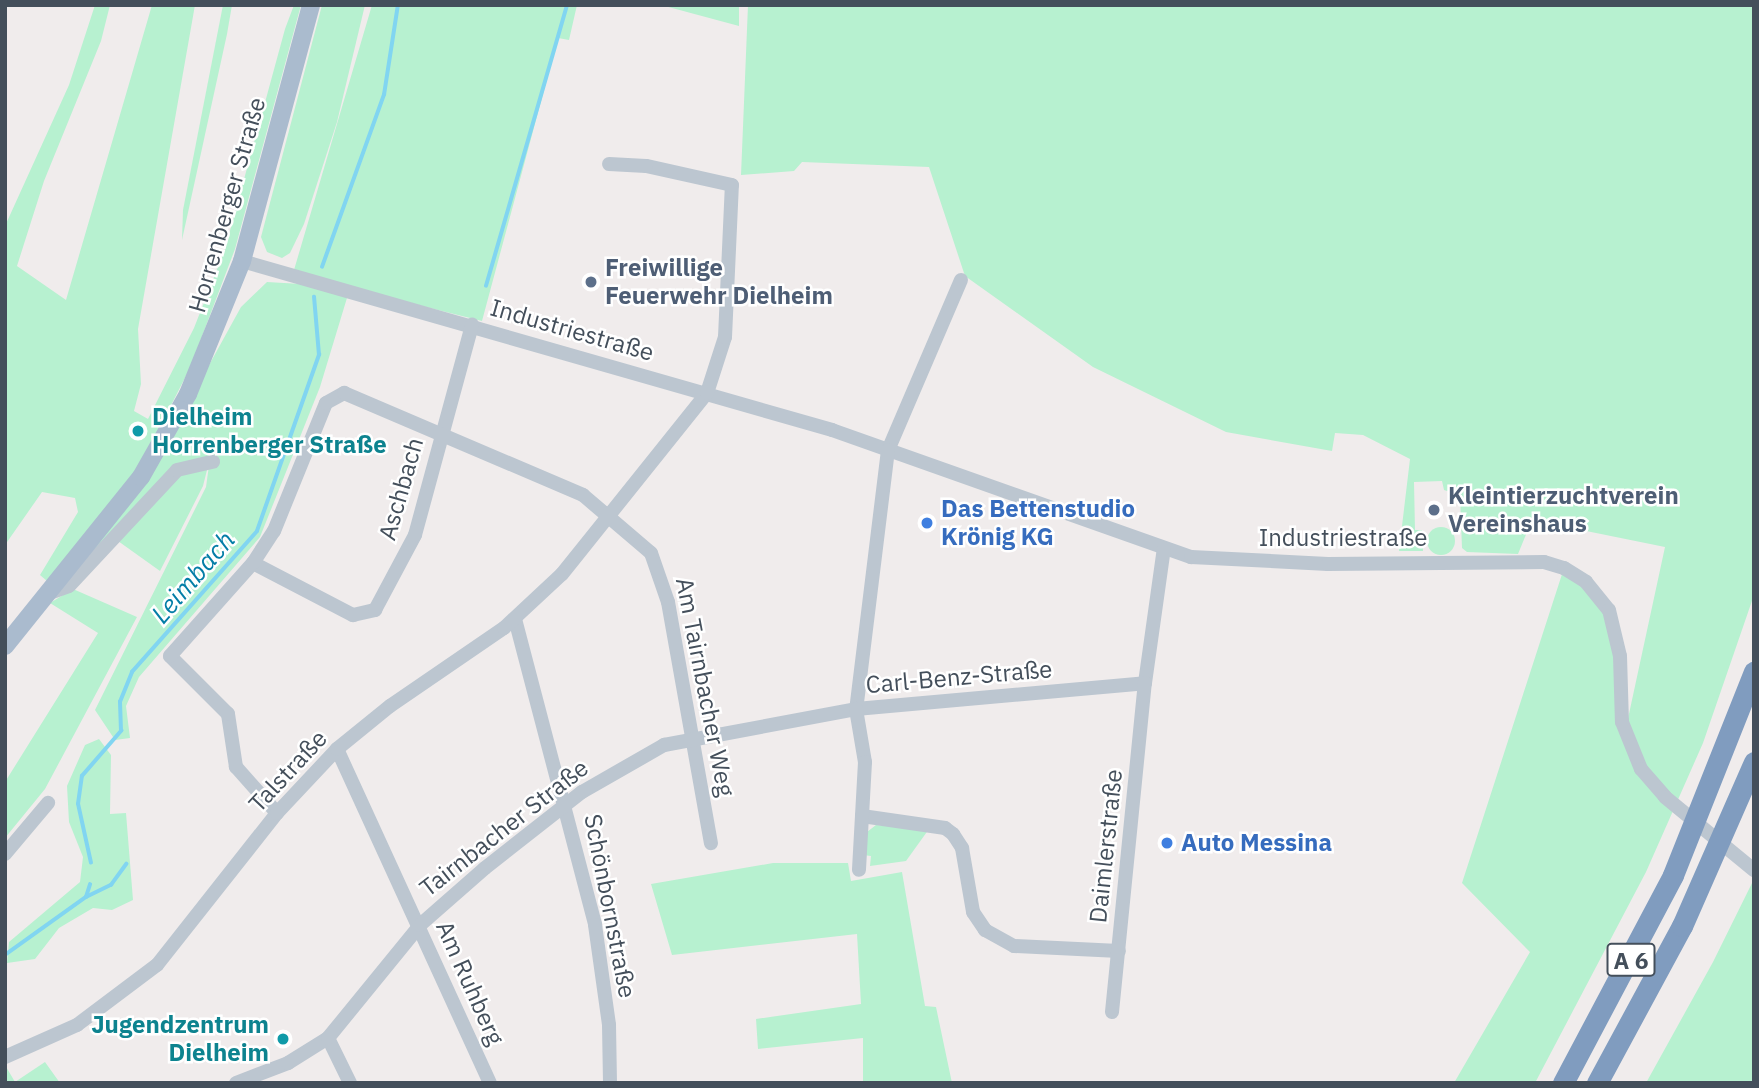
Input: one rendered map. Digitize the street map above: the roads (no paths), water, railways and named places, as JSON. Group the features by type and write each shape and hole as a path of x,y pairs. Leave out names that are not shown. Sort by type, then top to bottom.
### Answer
{"highway":[{"name":"A 6","path":"1563,1083 1654,916 1695,825 1754,671"},
{"name":"A 6","path":"1597,1083 1720,844 1754,762"}],"main road":[{"name":"Horrenberger Straße","path":"5,646 141,477 168,433 207,353 242,261 311,5"}],"street":[{"path":"608,164 646,166 732,185 725,337 708,393"},
{"name":"Industriestraße","path":"242,261 708,393 888,450 1164,548 1224,560 1544,562 1564,568 1586,582 1609,610 1620,656 1622,722 1641,768 1665,797 1754,870"},
{"path":"888,450 961,280"},
{"name":"Aschbach","path":"253,564 353,615 375,610 415,535 472,325"},
{"path":"278,813 236,767 228,713 170,656 253,564 274,531 333,395 344,393 583,495 611,517"},
{"name":"Talstraße","path":"5,1057 77,1025 157,965 278,813 337,749 515,619 611,517 708,393"},
{"name":"Carl-Benz-Straße","path":"888,450 856,709 1145,683"},
{"path":"42,597 69,586 177,470 213,462"},
{"name":"Am Tairnbacher Weg","path":"611,517 637,538 660,571 694,740 711,843"},
{"path":"1145,683 1164,548"},
{"name":"Schönbornstraße","path":"515,619 566,804 601,958 610,1083"},
{"name":"Daimlerstraße","path":"1112,1012 1145,683"},
{"path":"856,709 865,762 859,870"},
{"name":"Tairnbacher Straße","path":"236,1083 288,1063 328,1038 419,925 566,804 636,757 694,740 856,709"},
{"name":"Am Ruhberg","path":"337,749 490,1083"},
{"path":"5,854 48,803"},
{"path":"862,816 945,828 953,834 962,848 973,912 985,930 1014,946 1119,951"},
{"path":"328,1038 350,1083"}],"waterway":[{"name":"Leimbach","path":"322,267 384,95 398,5"},
{"path":"486,286 567,5"},
{"name":"Leimbach","path":"91,863 78,804 82,776 121,731 120,702 132,672 257,531 319,355 314,297"},
{"name":"Leimbach","path":"86,897 111,885 126,864"},
{"name":"Leimbach","path":"5,955 86,897 90,885"}],"place":[{"name":"Freiwillige Feuerwehr Dielheim","path":"591,282"},
{"name":"Dielheim Horrenberger Straße","path":"138,431"},
{"name":"Kleintierzuchtverein Vereinshaus","path":"1434,510"},
{"name":"Das Bettenstudio Krönig KG","path":"927,523"},
{"name":"Auto Messina","path":"1167,843"},
{"name":"Jugendzentrum Dielheim","path":"283,1039"}]}
